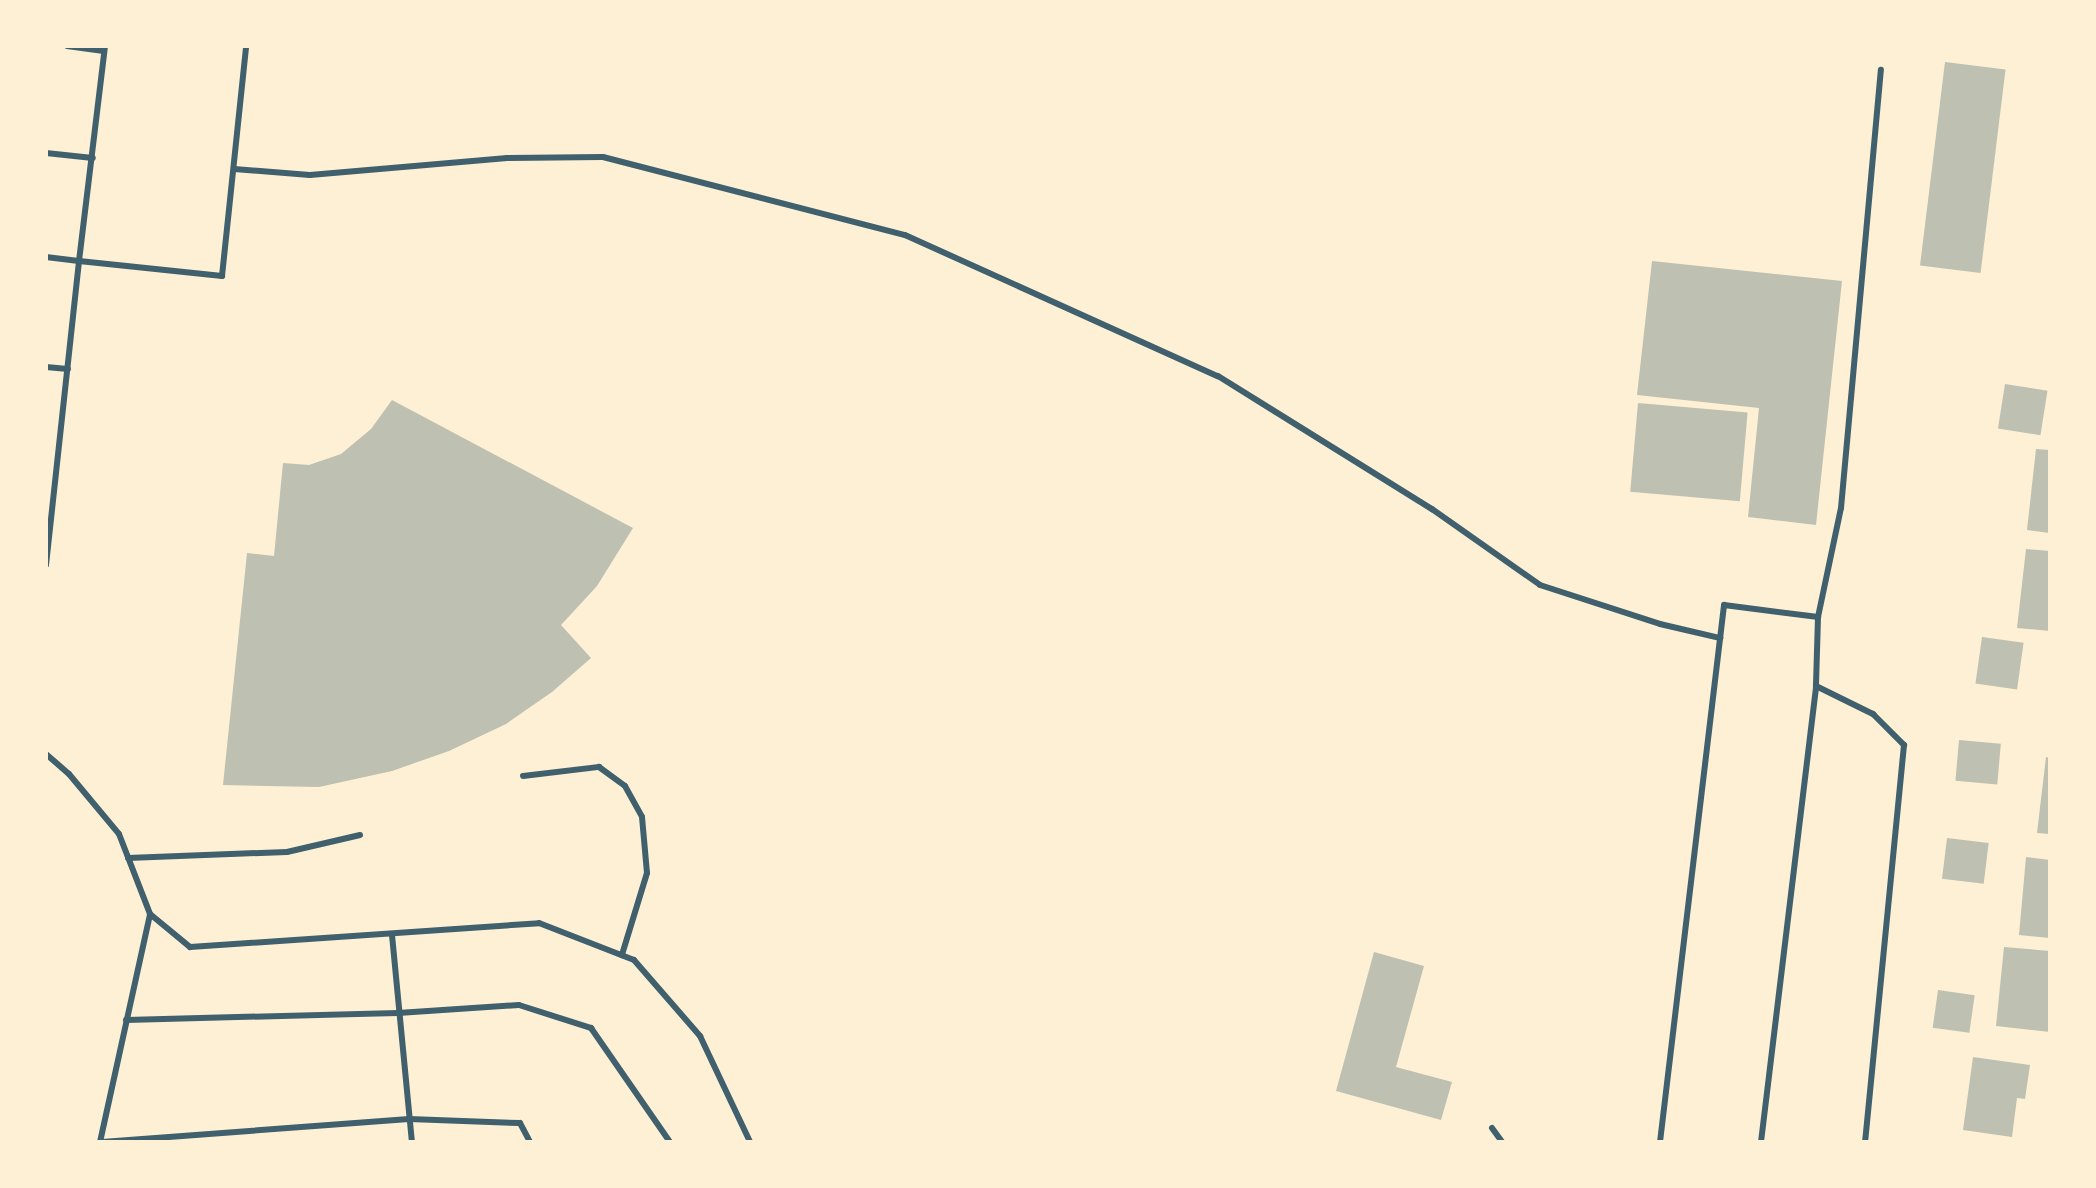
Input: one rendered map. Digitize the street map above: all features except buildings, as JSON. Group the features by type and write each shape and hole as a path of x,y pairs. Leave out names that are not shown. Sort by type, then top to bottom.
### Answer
{"lane":[{"path":"46,565 105,48 67,46"},
{"path":"46,257 222,276 246,46"},
{"path":"1761,1142 1816,686 1818,617 1841,508 1881,70"},
{"path":"46,153 93,158"},
{"path":"234,169 310,175 507,158 603,157 905,235 1218,376 1432,509 1540,585 1660,624 1720,638"},
{"path":"46,367 68,369"},
{"path":"46,478 55,479"},
{"path":"1660,1142 1724,605 1818,617"},
{"path":"1816,686 1873,714 1904,745 1865,1142"},
{"path":"46,754 69,774 119,834 150,914 190,947 539,923 634,960 700,1036 750,1142"},
{"path":"523,776 599,767 625,786 642,817 647,873 622,955"},
{"path":"128,858 287,852 360,835"},
{"path":"150,914 101,1142 409,1119 520,1123 530,1142"},
{"path":"392,935 412,1142"},
{"path":"126,1020 398,1013 519,1005 591,1028 670,1142"},
{"path":"1492,1128 1502,1142"}]}
